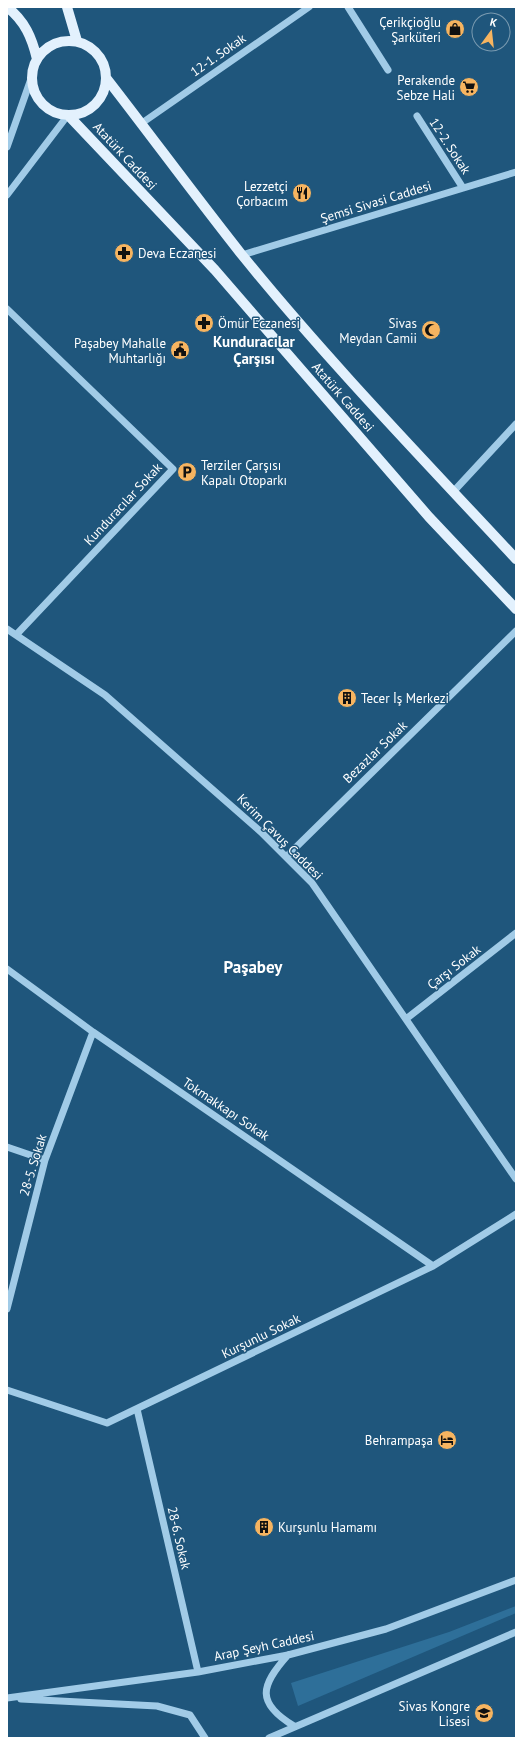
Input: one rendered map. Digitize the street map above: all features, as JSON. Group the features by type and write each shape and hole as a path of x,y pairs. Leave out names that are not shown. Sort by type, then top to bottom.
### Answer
{"main road":[{"path":"7,7 23,23 31,35 37,60"},
{"path":"67,7 77,41"},
{"path":"67,41 77,41 92,49 99,55 103,62 106,87 98,102 84,112 68,115 59,114 45,106 36,92 32,76 37,60 50,47 67,41"},
{"name":"Atatürk Caddesi","path":"106,78 242,255 364,397 516,559"},
{"name":"Atatürk Caddesi","path":"68,115 215,270 430,517 516,609"}],"street":[{"name":"12-1. Sokak","path":"142,123 309,7"},
{"path":"348,7 388,70"},
{"path":"7,147 32,76"},
{"path":"7,195 68,115"},
{"name":"12-2. Sokak","path":"417,116 463,188"},
{"name":"Şemsi Sivasi Caddesi","path":"242,255 516,172"},
{"name":"Kunduracılar Sokak","path":"7,309 173,469 16,636"},
{"path":"453,492 516,424"},
{"name":"Kerim Çavuş Caddesi","path":"7,629 104,695 261,832 312,883 516,1179"},
{"name":"Bezazlar Sokak","path":"286,857 516,631"},
{"name":"Çarşı Sokak","path":"406,1019 516,933"},
{"name":"Tokmakkapı Sokak","path":"7,969 93,1032 433,1266"},
{"name":"28-5. Sokak","path":"7,1309 45,1160 93,1032"},
{"path":"7,1147 45,1160"},
{"name":"Kurşunlu Sokak","path":"7,1390 107,1423 433,1266 516,1214"},
{"name":"28-6. Sokak","path":"137,1409 198,1672"},
{"name":"Arap Şeyh Caddesi","path":"7,1698 198,1672 288,1655 386,1629 516,1580"},
{"path":"269,1738 516,1632"},
{"path":"288,1655 279,1665 266,1688 266,1701 279,1717 294,1726"},
{"path":"7,1698 157,1706 190,1715 204,1738"}],"shaded area":[{"path":"516,1606 516,1613 298,1706 291,1683 449,1632"}],"place":[{"name":"Çerikçioğlu Şarküteri","path":"455,29"},
{"name":"Perakende Sebze Hali","path":"469,87"},
{"name":"Lezzetçi Çorbacım","path":"302,193"},
{"name":"Deva Eczanesi","path":"124,253"},
{"name":"Ömür Eczanesi","path":"204,323"},
{"name":"Sivas Meydan Camii","path":"431,330"},
{"name":"Paşabey Mahalle Muhtarlığı","path":"180,350"},
{"name":"Terziler Çarşısı Kapalı Otoparkı","path":"187,472"},
{"name":"Tecer İş Merkezi","path":"347,698"},
{"name":"Behrampaşa","path":"447,1440"},
{"name":"Kurşunlu Hamamı","path":"264,1527"},
{"name":"Sivas Kongre Lisesi","path":"484,1713"}],"district":[{"name":"Kunduracılar Çarşısı","path":"254,350"},
{"name":"Paşabey","path":"253,967"}]}
